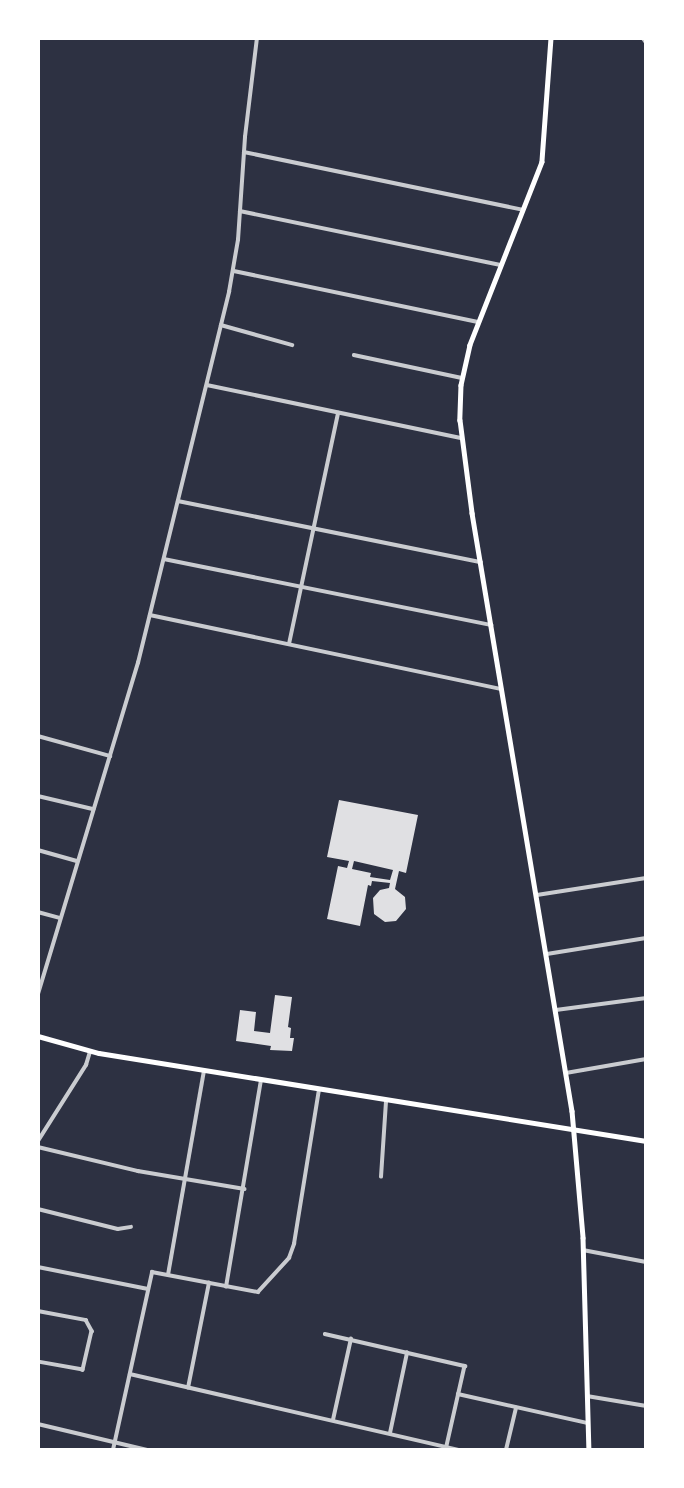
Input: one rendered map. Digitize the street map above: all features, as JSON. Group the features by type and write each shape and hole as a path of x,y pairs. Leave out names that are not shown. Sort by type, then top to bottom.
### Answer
{"main road":[{"path":"551,38 542,162 478,322 462,378 461,438 574,1131 583,1250 589,1450"},
{"path":"38,1036 90,1052 646,1141"}],"street":[{"path":"38,994 41,969 60,918 142,648 221,325 233,271 257,38"},
{"path":"244,152 524,210"},
{"path":"240,211 501,265"},
{"path":"233,271 478,322"},
{"path":"221,325 292,345"},
{"path":"354,355 462,378"},
{"path":"207,385 461,438"},
{"path":"289,644 338,412"},
{"path":"178,501 481,562"},
{"path":"164,559 491,625"},
{"path":"150,615 501,689"},
{"path":"38,736 110,756"},
{"path":"38,796 93,809"},
{"path":"38,850 77,861"},
{"path":"537,895 646,878"},
{"path":"38,912 60,918"},
{"path":"547,954 646,938"},
{"path":"556,1010 646,998"},
{"path":"38,1141 86,1065 90,1052"},
{"path":"566,1073 646,1059"},
{"path":"168,1275 204,1071"},
{"path":"226,1287 261,1080"},
{"path":"113,1450 152,1272 258,1292 281,1269 294,1244 319,1090"},
{"path":"382,1177 386,1101"},
{"path":"38,1147 101,1163 244,1189"},
{"path":"38,1209 118,1229 131,1227"},
{"path":"583,1250 646,1262"},
{"path":"38,1267 148,1289"},
{"path":"188,1388 209,1283"},
{"path":"38,1311 90,1323 92,1331 85,1367 78,1370 38,1362"},
{"path":"325,1334 465,1366 447,1447"},
{"path":"333,1420 351,1339"},
{"path":"390,1433 407,1352"},
{"path":"130,1374 459,1450"},
{"path":"458,1394 588,1423"},
{"path":"587,1395 646,1406"},
{"path":"506,1450 516,1408"},
{"path":"38,1424 147,1450"}],"building":[{"path":"339,800 418,815 406,873 399,871 395,889 405,897 406,909 396,921 385,922 374,914 373,898 380,890 389,888 390,883 372,881 371,886 368,885 360,926 327,919 338,866 347,868 349,861 327,857","holes":["354,861 393,870 390,880 370,877 371,873 352,869"]},
{"path":"275,995 292,997 288,1027 291,1028 290,1038 294,1038 292,1051 270,1050 271,1046 236,1041 240,1010 256,1012 254,1031 270,1033"}]}
